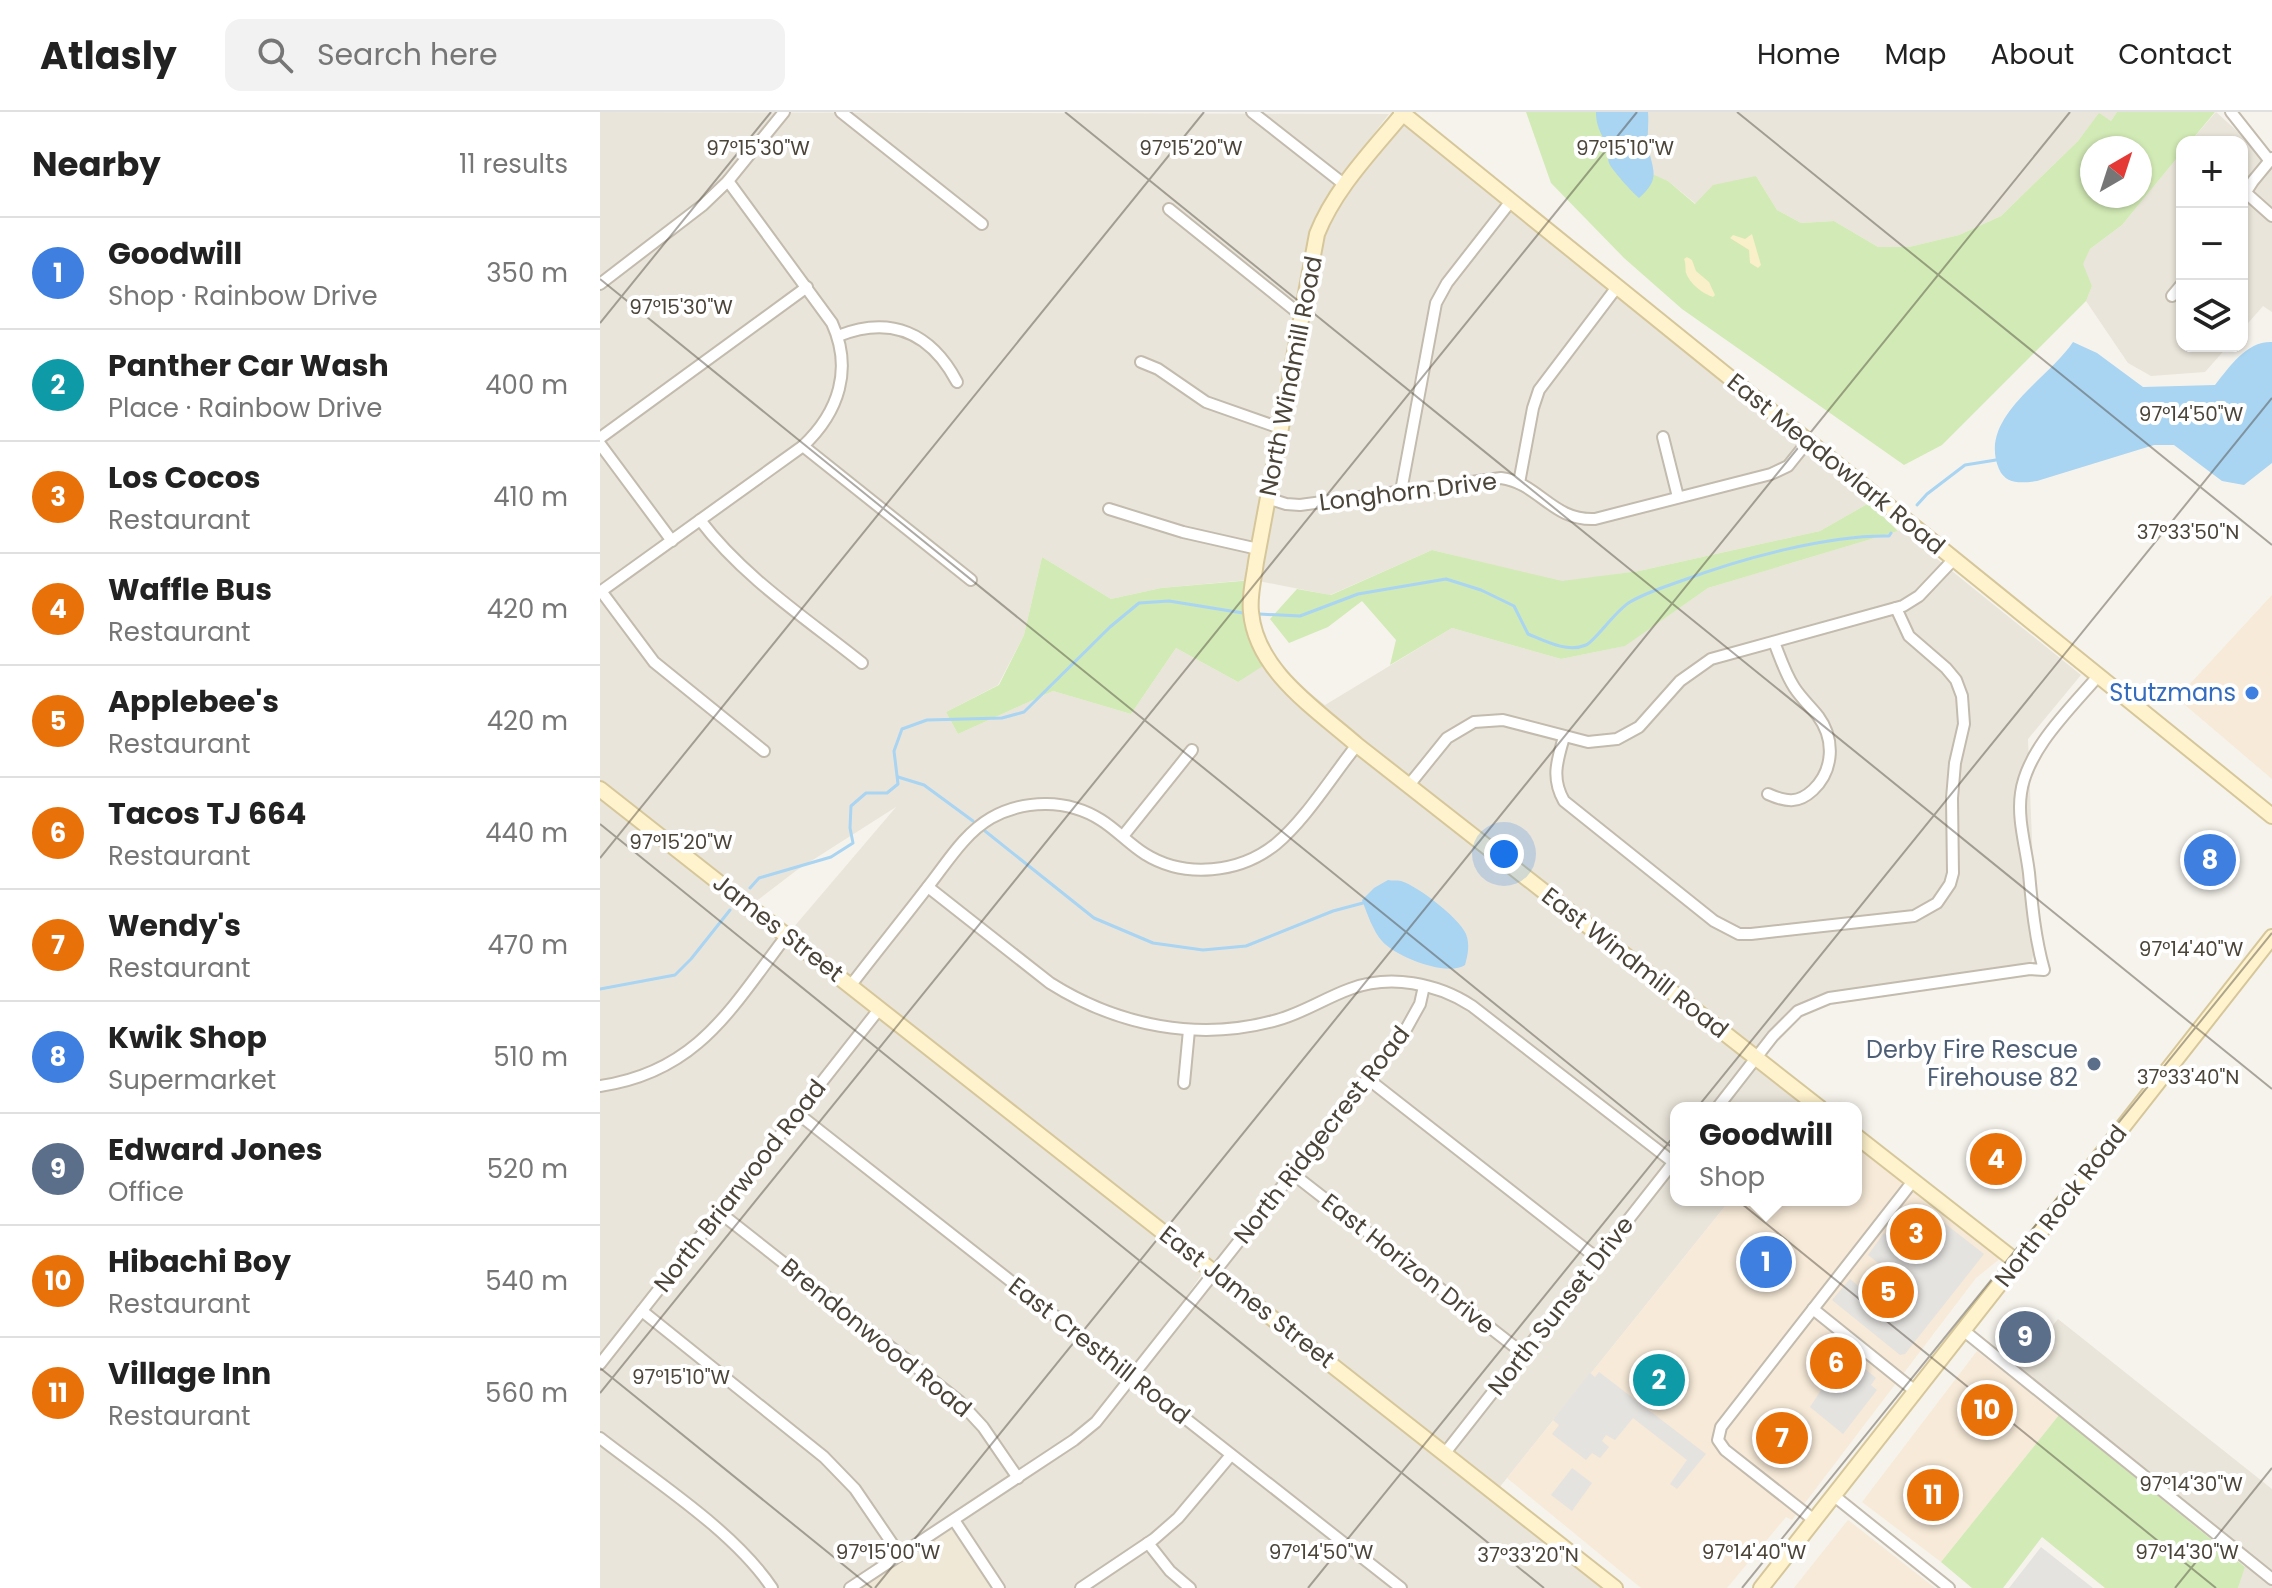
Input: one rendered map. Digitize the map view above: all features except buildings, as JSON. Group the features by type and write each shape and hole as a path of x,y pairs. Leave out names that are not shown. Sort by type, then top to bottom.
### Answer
{"street":[{"path":"600,284 668,235 728,181 784,112"},
{"path":"841,112 982,224"},
{"path":"1252,112 1345,185"},
{"path":"2231,112 2270,159 2248,189"},
{"name":"North Windmill Road","path":"1269,662 1255,634 1250,607 1267,498 1317,234 1329,207 1402,113"},
{"name":"East Meadowlark Road","path":"1402,113 2272,816"},
{"path":"728,181 832,323 838,336 843,365 839,395 825,423 803,446 601,592 654,662 764,751"},
{"path":"2248,198 2272,216"},
{"path":"1401,491 1436,303 1447,283 1511,201"},
{"path":"1169,209 1302,316"},
{"path":"600,438 807,287"},
{"path":"1519,483 1539,390 1617,287"},
{"path":"2172,296 2176,291"},
{"path":"838,336 855,330 882,327 907,332 937,353 957,382"},
{"path":"1141,362 1158,369 1206,402 1280,428"},
{"path":"1663,437 1678,497"},
{"name":"Longhorn Drive","path":"1267,498 1300,505 1495,478 1519,483 1558,511 1589,519 1783,470 1808,441"},
{"path":"600,444 672,541"},
{"path":"803,446 971,580"},
{"path":"1109,509 1183,532 1258,549"},
{"path":"700,520 717,543 739,564 862,663"},
{"path":"1409,785 1447,738 1474,722 1503,720 1595,743 1627,735 1645,721 1680,681 1699,665 1711,659 1896,608 1919,596 1954,559"},
{"path":"1564,737 1555,775 1564,801 1707,916 1729,930 1751,934 1922,913 1945,894 1953,873 1953,783 1964,710 1954,678 1909,636 1896,608"},
{"path":"1768,794 1783,801 1796,801 1803,797 1822,780 1831,747 1821,720 1786,673 1774,642"},
{"name":"East Windmill Road","path":"1269,662 1295,692 1357,745 1812,1102"},
{"path":"1722,1102 1798,1011 1829,998 2030,969 2044,970 2036,942 2021,818 2021,791 2047,735 2099,675"},
{"path":"851,985 967,836 989,819 1012,808 1038,804 1067,806 1092,815 1145,854 1173,866 1212,870 1244,862 1274,846 1288,833 1357,745"},
{"path":"1123,836 1192,750"},
{"name":"James Street","path":"600,789 880,1008"},
{"path":"928,887 1071,997 1133,1021 1189,1030 1226,1029 1277,1020 1347,990 1394,981 1449,993 1472,1006 1670,1156"},
{"path":"600,1086 655,1072 695,1048 787,935"},
{"name":"North Rock Road","path":"1761,1588 2272,937"},
{"name":"North Ridgecrest Road","path":"850,1588 1018,1478 1086,1431 1105,1412 1405,1031 1420,1004 1424,986"},
{"name":"North Briarwood Road","path":"600,1364 880,1008"},
{"name":"East James Street","path":"880,1008 1615,1588"},
{"path":"1184,1083 1189,1030"},
{"path":"1368,1079 1598,1259"},
{"name":"East Cresthill Road","path":"797,1113 1401,1588"},
{"path":"1862,1141 2017,1262"},
{"name":"North Sunset Drive","path":"1445,1453 1670,1166"},
{"name":"East Horizon Drive","path":"1293,1174 1524,1354"},
{"path":"1814,1520 1725,1450 1718,1440 1721,1427 1913,1181"},
{"name":"Brendonwood Road","path":"719,1212 959,1401 983,1427 1018,1478"},
{"path":"1813,1309 1915,1391"},
{"path":"642,1311 824,1457 855,1489 900,1555"},
{"path":"1963,1330 2272,1579"},
{"path":"600,1438 728,1538 757,1567 772,1588"},
{"path":"1081,1588 1148,1543 1197,1498 1231,1455"},
{"path":"1833,1495 1949,1588"},
{"path":"954,1520 999,1588"},
{"path":"1148,1543 1170,1571 1190,1588"}],"shaded area":[{"path":"600,112 1389,114 1345,171 1314,219 1303,258 1289,349 1254,528 1248,580 1161,588 1111,599 1042,557 1024,635 998,685 946,712 958,734 1053,691 1131,714 1176,648 1238,682 1266,658 1325,705 1452,628 1561,659 1624,646 1708,588 1901,530 2081,675 2028,739 2036,942 2030,969 1836,997 1798,1011 1758,1058 1810,1100 1808,1102 1670,1102 1670,1206 1725,1206 1495,1493 1615,1588 1006,1588 954,1520 850,1588 600,1588 600,792 1202,1274 1127,1382 1215,1273 787,935 896,807 797,870 750,906 600,790"},
{"path":"1646,112 2117,112 2111,121 2099,114 2078,141 2001,216 1959,235 1909,247 1878,247 1834,221 1801,223 1777,210 1756,176 1696,204 1668,181 1652,175"},
{"path":"2216,112 2242,136 2195,136"},
{"path":"1405,124 1869,503 1820,531 1639,571 1562,582 1432,550 1330,595 1258,581 1316,263 1325,231 1348,193"},
{"path":"2248,141 2269,160 2272,158 2272,312 2263,306 2248,323"},
{"path":"2176,159 2176,352 2223,352 2205,372 2151,376 2128,363 2086,301 2092,286 2082,264 2090,249 2122,225 2136,208 2152,208 2152,188"},
{"path":"2272,595 2272,779 2177,698"},
{"path":"1862,1143 2002,1257 1976,1278 1792,1520 1786,1517 1727,1588 1641,1588 1507,1478 1725,1206 1862,1206"},
{"path":"1943,1222 1984,1254 1905,1354 1900,1355 1832,1300 1850,1279 1900,1321 1919,1295 1868,1255 1884,1233 1913,1257 1920,1247 1924,1249"},
{"path":"2058,1319 2272,1489 2272,1588 2238,1588 2249,1553 2015,1372"},
{"path":"1977,1351 2059,1415 1941,1562 1862,1502"},
{"path":"1845,1361 1860,1373 1864,1368 1876,1378 1871,1385 1877,1390 1843,1434 1810,1407"},
{"path":"1599,1372 1706,1454 1677,1489 1670,1484 1687,1460 1633,1418 1615,1440 1606,1435 1602,1441 1609,1447 1600,1458 1592,1453 1586,1460 1552,1434 1559,1425 1553,1420 1590,1373 1595,1377"},
{"path":"1572,1468 1592,1483 1572,1511 1551,1495"},
{"path":"954,1520 999,1588 850,1588"},
{"path":"1848,1520 1935,1588 1794,1588"},
{"path":"2041,1547 2093,1588 2009,1588"}],"green space":[{"path":"1526,112 1646,112 1652,174 1668,181 1695,204 1713,185 1756,176 1777,210 1801,223 1834,221 1878,247 1909,247 1959,235 2001,216 2080,138 2080,208 2136,208 2122,225 2090,249 2083,264 2092,286 2086,301 1942,445 1904,465 1682,309 1624,258 1551,183"},
{"path":"2117,112 2215,112 2195,136 2176,136 2176,159 2152,188 2152,136 2082,136 2099,113 2111,121"},
{"path":"1869,503 1898,531 1708,588 1625,646 1561,659 1452,628 1390,665 1396,640 1362,601 1328,627 1289,643 1270,619 1297,589 1331,595 1432,550 1562,581 1639,571 1820,531"},
{"path":"1042,557 1111,599 1161,588 1253,580 1250,607 1269,662 1238,682 1176,648 1131,714 1053,691 958,734 946,712 999,685 1024,635"},
{"path":"2059,1415 2245,1567 2238,1588 2105,1588 2042,1537 2003,1588 1972,1588 1941,1562"}],"sand":[{"path":"1752,234 1761,265 1758,268 1750,263 1749,250 1730,238 1733,235 1745,239"},
{"path":"1684,259 1692,260 1696,271 1709,282 1715,295 1713,297 1697,288 1688,277"}],"water":[{"path":"1596,112 1648,112 1648,145 1654,173 1651,185 1639,198 1609,163"},
{"path":"2073,342 2097,353 2143,387 2215,385 2248,350 2272,342 2272,463 2244,485 2222,481 2174,445 2154,445 2037,481 2020,482 2006,478 1999,469 1995,450 1998,433 2018,400"},
{"path":"1388,880 1401,881 1417,889 1462,927 1468,950 1465,965 1446,969 1422,964 1398,953 1382,941 1362,900"}],"waterway":[{"path":"1917,505 1965,465 1996,460"},
{"path":"1259,614 1300,616 1358,594 1446,579 1481,590 1514,606 1528,634 1556,645 1579,647 1590,642 1630,602 1661,588 1784,550 1838,540 1889,536 1891,533"},
{"path":"750,888 759,878 831,857 853,843 851,806 866,793 887,793 898,784 894,751 902,729 927,720 1002,718 1024,712 1110,627 1139,603 1169,601 1243,613"},
{"path":"898,777 924,785 973,821"},
{"path":"985,831 1094,918 1153,943 1203,950 1246,946 1333,911 1363,903"},
{"path":"600,989 675,975 730,910"}],"place":[{"name":"Stutzmans","path":"2252,693"},
{"name":"Kwik Shop","path":"2210,860"},
{"name":"Derby Fire Rescue Firehouse 82","path":"2094,1064"},
{"name":"Waffle Bus","path":"1996,1159"},
{"name":"Los Cocos","path":"1916,1234"},
{"name":"Goodwill","path":"1766,1262"},
{"name":"Applebee's","path":"1888,1292"},
{"name":"Edward Jones","path":"2025,1337"},
{"name":"Tacos TJ 664","path":"1836,1363"},
{"name":"Panther Car Wash","path":"1659,1380"},
{"name":"Hibachi Boy","path":"1987,1410"},
{"name":"Wendy's","path":"1782,1438"},
{"name":"Village Inn","path":"1933,1495"}]}
